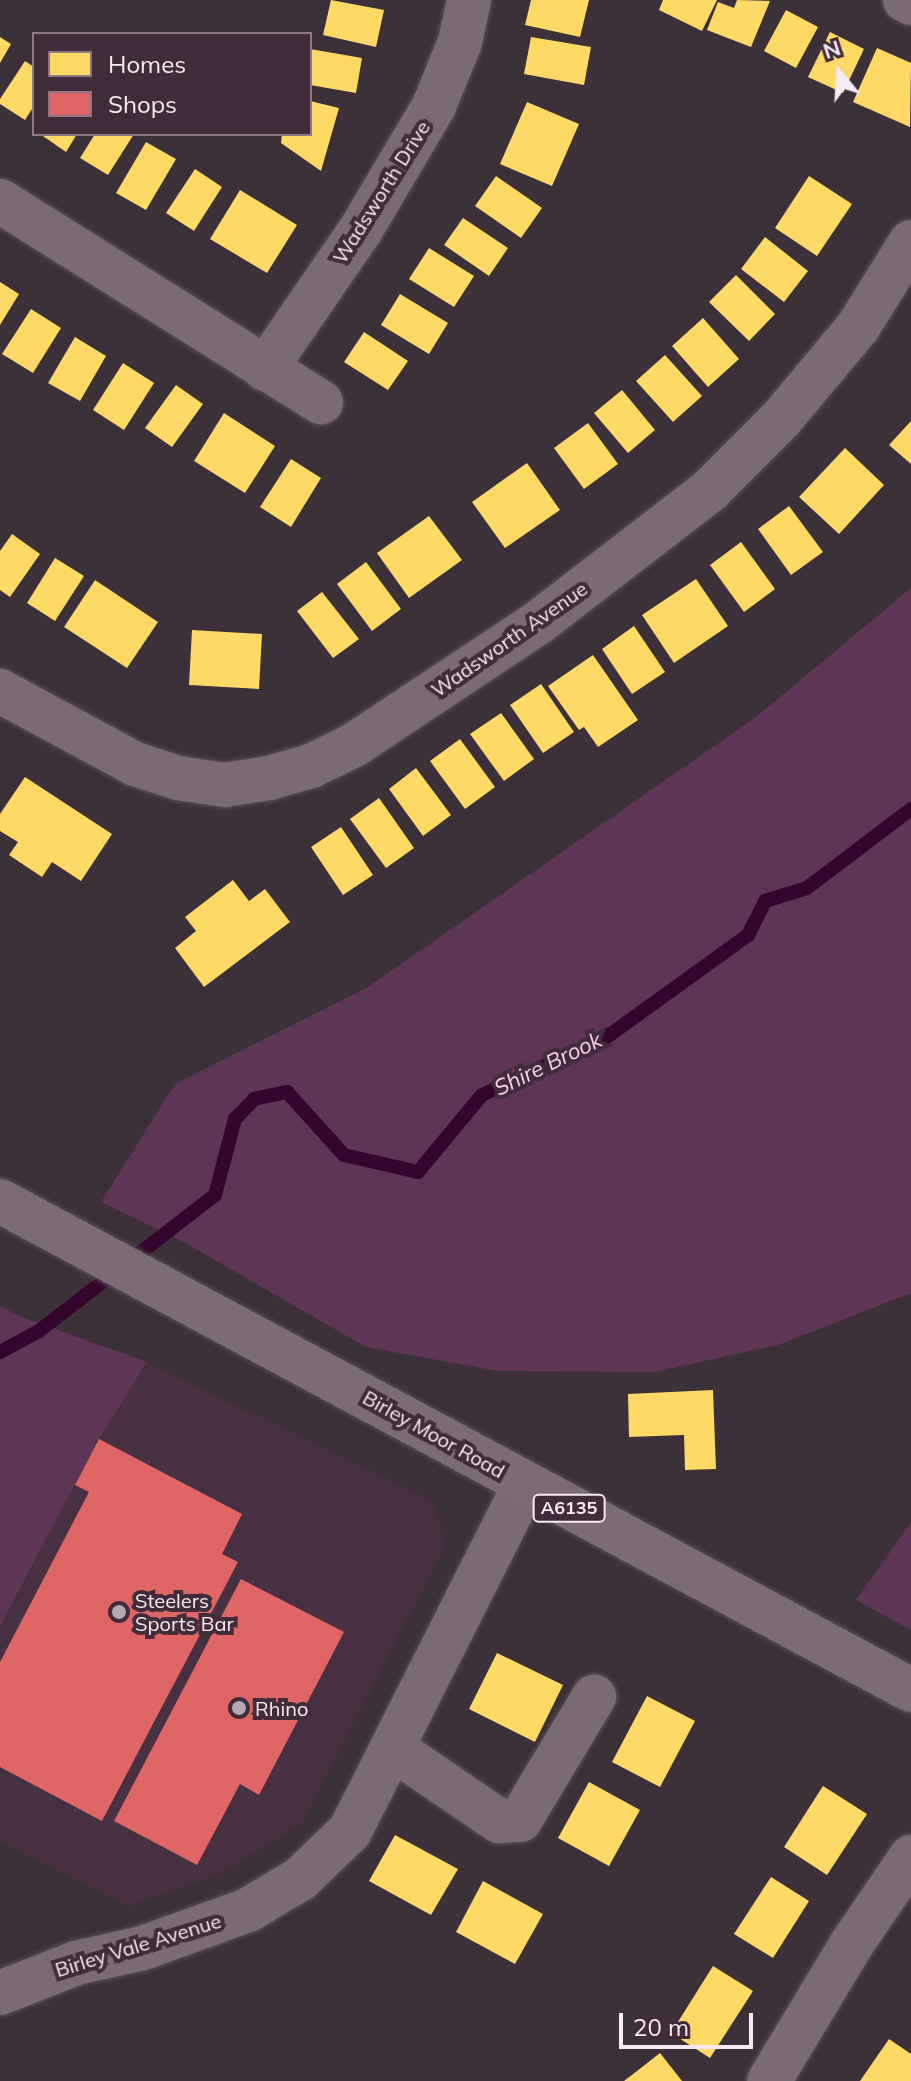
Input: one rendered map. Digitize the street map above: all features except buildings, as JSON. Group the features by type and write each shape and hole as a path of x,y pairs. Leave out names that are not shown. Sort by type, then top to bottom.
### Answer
{"main road":[{"name":"Birley Moor Road","path":"0,1201 230,1321 525,1484 911,1690"}],"street":[{"name":"Wadsworth Drive","path":"265,369 360,231 434,106 460,42 469,0"},
{"path":"905,0 911,3"},
{"path":"0,201 321,402"},
{"name":"Wadsworth Avenue","path":"3,699 135,764 178,778 224,785 269,778 311,766 354,745 539,622 709,491 781,419 858,327 911,242"},
{"name":"Birley Vale Avenue","path":"0,1993 76,1963 143,1948 248,1910 300,1879 350,1831 525,1484"},
{"path":"392,1748 499,1821 520,1820 594,1697"},
{"path":"769,2081 851,1945 911,1857"}],"shaded area":[{"path":"911,588 911,1293 778,1345 654,1372 498,1371 366,1347 182,1241 101,1202 175,1084 368,987 756,717"},
{"path":"0,1306 19,1316 147,1362 99,1439 0,1626"},
{"path":"147,1362 433,1501 445,1546 302,1823 224,1872 130,1906 0,1841 0,1626 99,1439"},
{"path":"911,1522 911,1630 856,1600"}],"waterway":[{"name":"Shire Brook","path":"0,1352 39,1331 215,1195 235,1119 254,1099 287,1092 344,1155 418,1172 482,1095 604,1039 748,935 765,901 807,888 911,809"}],"place":[{"name":"Steelers Sports Bar","path":"119,1612"},
{"name":"Rhino","path":"239,1708"}]}
